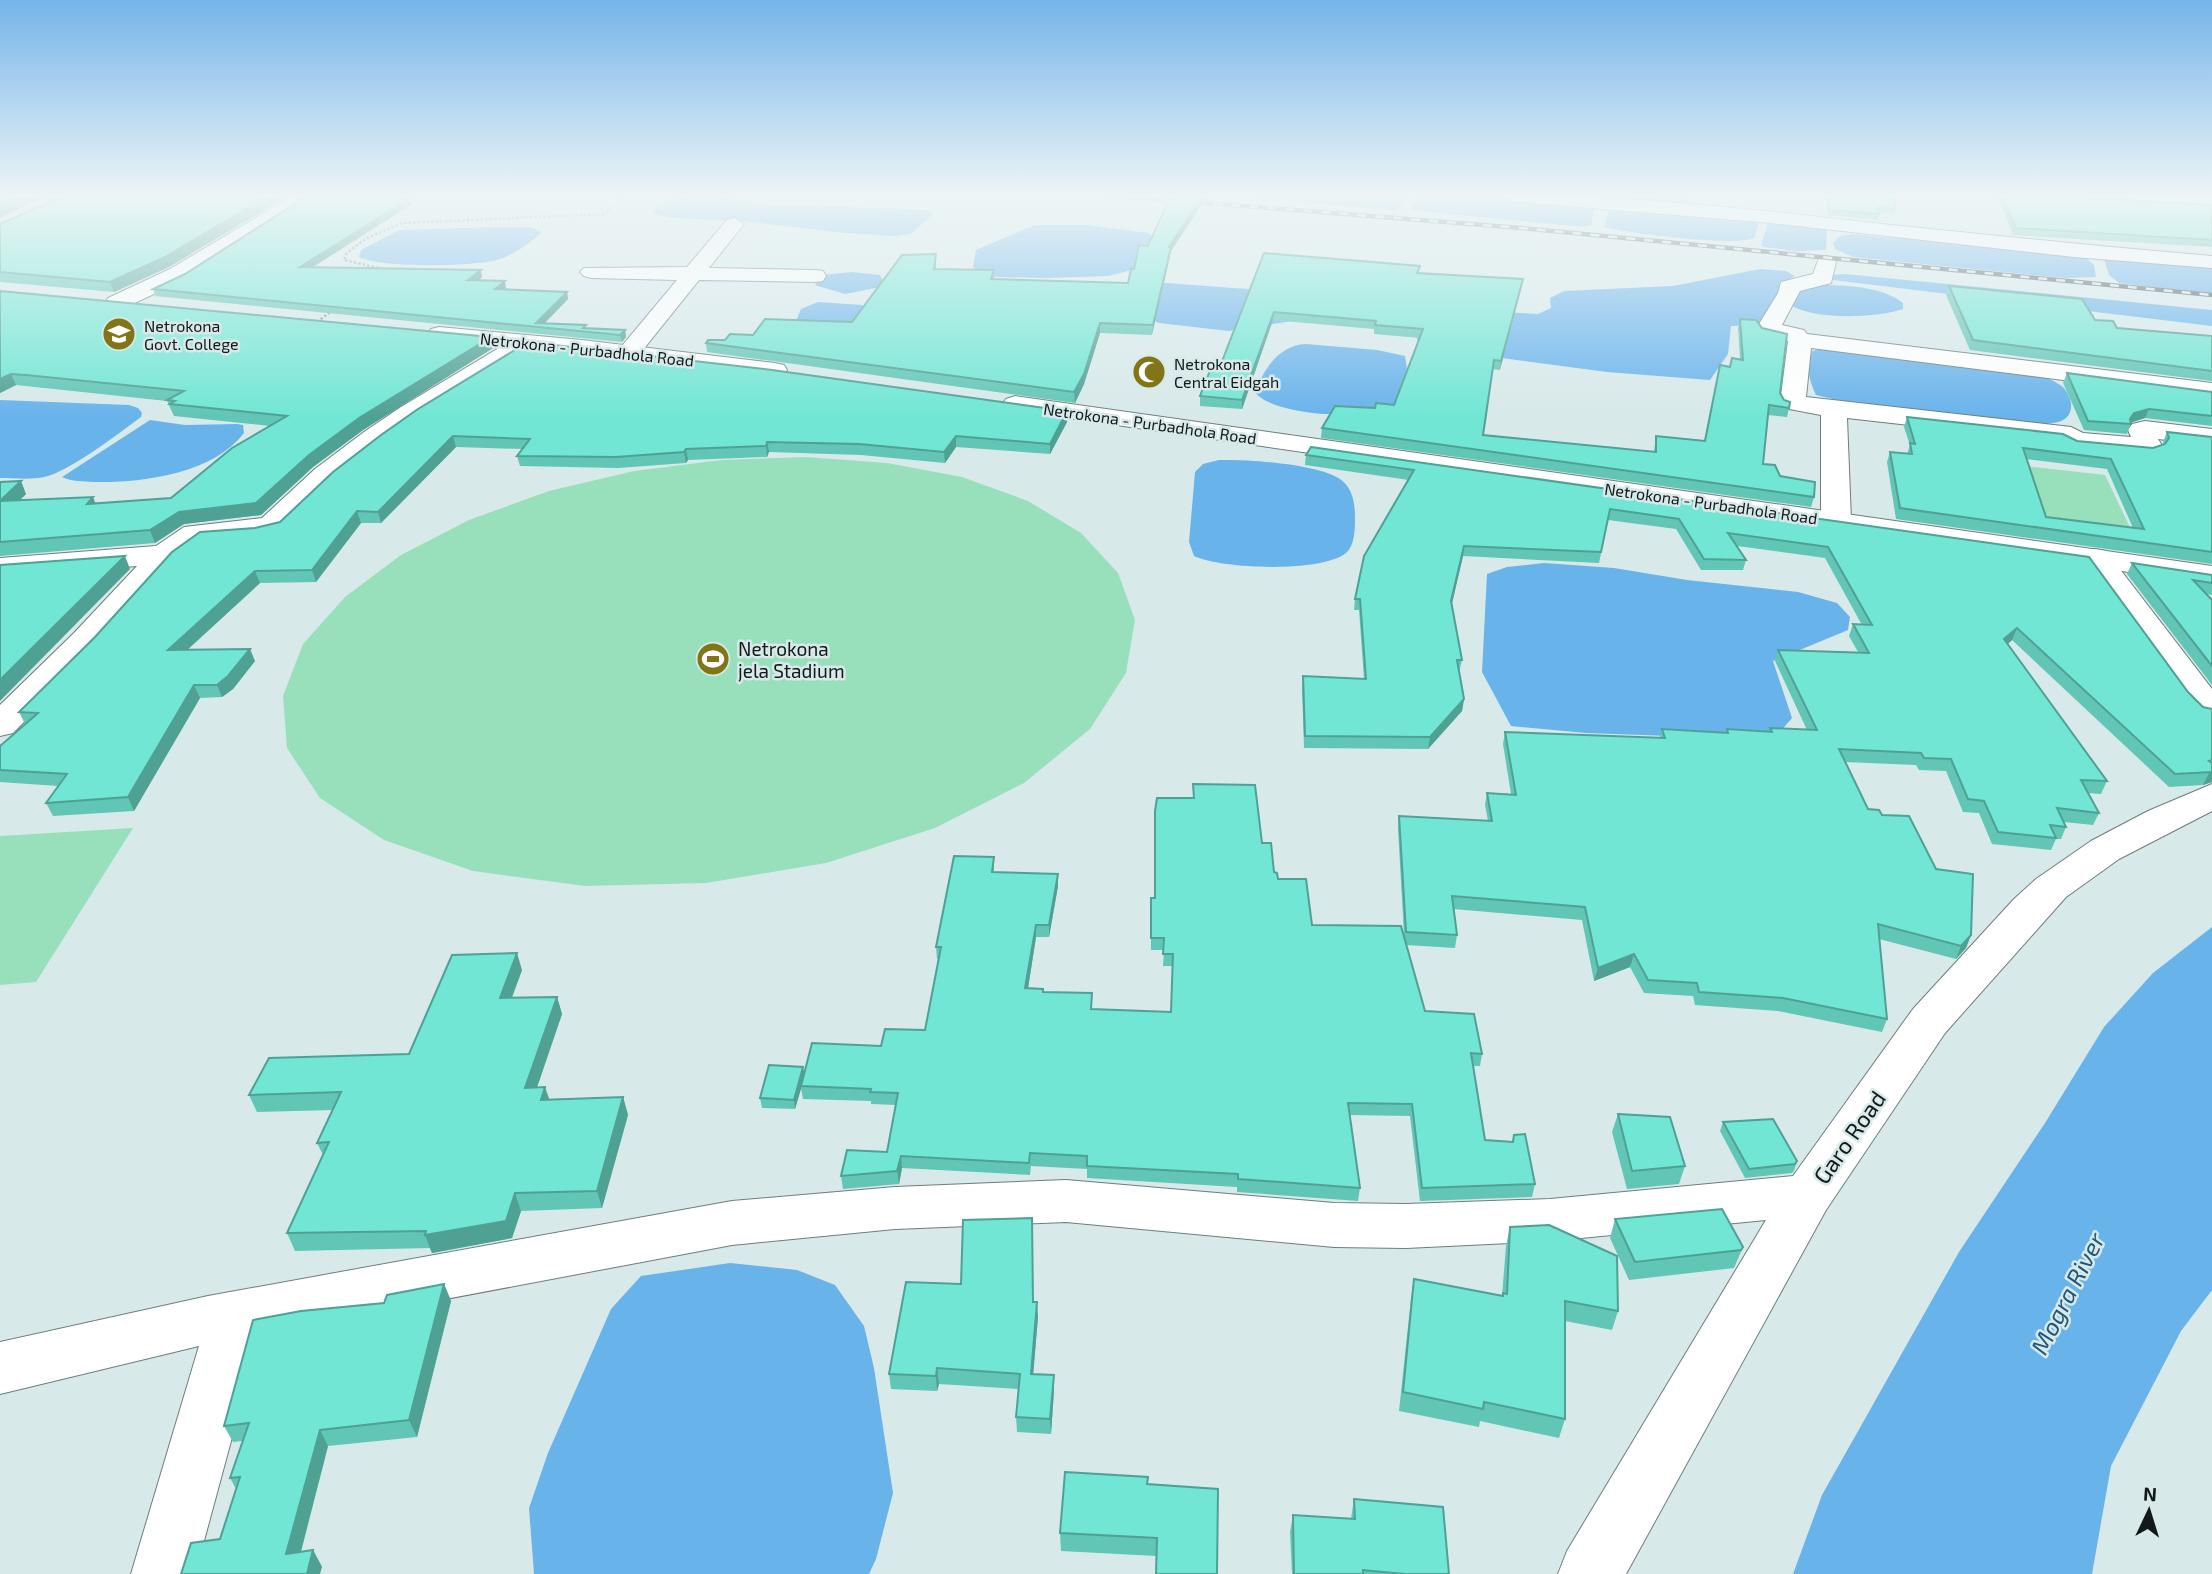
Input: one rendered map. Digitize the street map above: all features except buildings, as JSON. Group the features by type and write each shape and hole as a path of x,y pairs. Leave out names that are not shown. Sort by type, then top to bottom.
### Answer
{"street":[{"path":"169,308 103,301 186,268"},
{"path":"634,346 699,268"},
{"path":"1825,268 1823,278 1789,288 1789,293 1768,329 1796,335 1800,340 1793,403 2071,435 2073,440 2128,447 2149,447 2141,430 2145,429 2212,437"},
{"path":"590,272 814,276"},
{"name":"Netrokona - Purbadhola Road","path":"408,331 802,374"},
{"path":"1800,340 1935,355 2100,380 2212,391"},
{"path":"0,725 86,640 164,555 195,533 272,525 291,504 373,438 410,412 525,342"},
{"name":"Netrokona - Purbadhola Road","path":"993,401 2212,575"},
{"path":"1834,409 1836,520"},
{"path":"0,567 164,555"},
{"path":"2095,558 2197,694 2212,709"},
{"name":"Garo Road","path":"1590,1574 1808,1195 1930,1021 2029,909 2051,888 2105,850 2212,796"},
{"path":"0,1368 237,1315 732,1223 895,1208 1066,1201 1334,1225 1406,1226 1550,1220 1808,1195"},
{"path":"163,1574 237,1315"}],"path":[{"path":"383,275 387,269 384,268"},
{"path":"317,322 341,305"}],"green space":[{"name":"Netrokona jela Stadium","path":"806,457 887,463 962,477 1028,501 1081,533 1118,573 1135,620 1126,673 1090,729 1024,783 935,828 826,863 706,883 585,886 473,871 384,840 320,798 287,748 283,696 303,644 345,597 401,555 469,520 549,491 634,471 721,460"},
{"path":"2026,466 2105,475 2135,538 2049,527"},
{"path":"133,828 36,982 0,985 0,836"}],"water":[{"path":"975,268 1137,268 1108,276 1046,278 983,275"},
{"path":"1969,268 2095,268 2096,277 2065,278"},
{"path":"2107,268 2212,268 2212,294 2119,283 2109,275"},
{"path":"1760,269 1786,271 1795,276 1783,283 1764,321 1757,325 1731,326 1728,354 1710,380 1607,372 1434,349 1419,343 1417,339 1418,330 1502,312 1538,314 1551,308 1550,298 1564,291 1673,286"},
{"path":"852,272 880,275 883,281 881,287 845,294 815,285 822,275"},
{"path":"1833,275 2212,310 2212,326 1833,280"},
{"path":"1158,284 1261,290 1298,320 1229,331 1159,323 1152,320"},
{"path":"1813,285 1872,289 1894,297 1903,303 1903,309 1847,316 1816,314 1792,306 1793,294"},
{"path":"818,302 862,305 866,311 850,325 796,321 801,309"},
{"path":"1306,344 1377,350 1405,356 1407,369 1395,406 1326,414 1304,412 1261,398 1255,392 1268,367 1288,349"},
{"path":"1822,349 2023,371 2050,379 2064,388 2071,401 2071,410 2068,416 2059,422 2033,424 1841,401 1816,395 1810,378 1809,363 1812,351"},
{"path":"0,400 129,405 138,408 142,413 141,417 94,451 54,474 33,478 0,478"},
{"path":"150,420 185,425 237,424 243,425 244,433 231,447 214,458 175,473 113,482 78,481 62,477"},
{"path":"1219,460 1300,466 1340,479 1350,492 1354,507 1355,532 1349,550 1316,564 1271,567 1226,564 1194,556 1189,542 1195,472 1203,464"},
{"path":"1544,563 1614,568 1687,580 1798,592 1837,603 1850,617 1848,630 1773,661 1792,718 1779,733 1751,739 1586,733 1511,726 1482,672 1487,574 1507,567"},
{"name":"Mogra River","path":"2212,927 2212,1290 2181,1331 2111,1466 2092,1574 1793,1574 1822,1495 1959,1252 2045,1123 2104,1027 2153,973"},
{"path":"730,1263 797,1270 835,1285 864,1326 874,1368 893,1493 876,1559 869,1574 534,1574 529,1508 548,1453 611,1309 641,1276"}],"railway":[{"path":"1938,268 2212,295"}],"place":[{"name":"Netrokona Govt. College","path":"119,334"},
{"name":"Netrokona Central Eidgah","path":"1149,372"},
{"name":"Netrokona jela Stadium","path":"713,659"}]}
